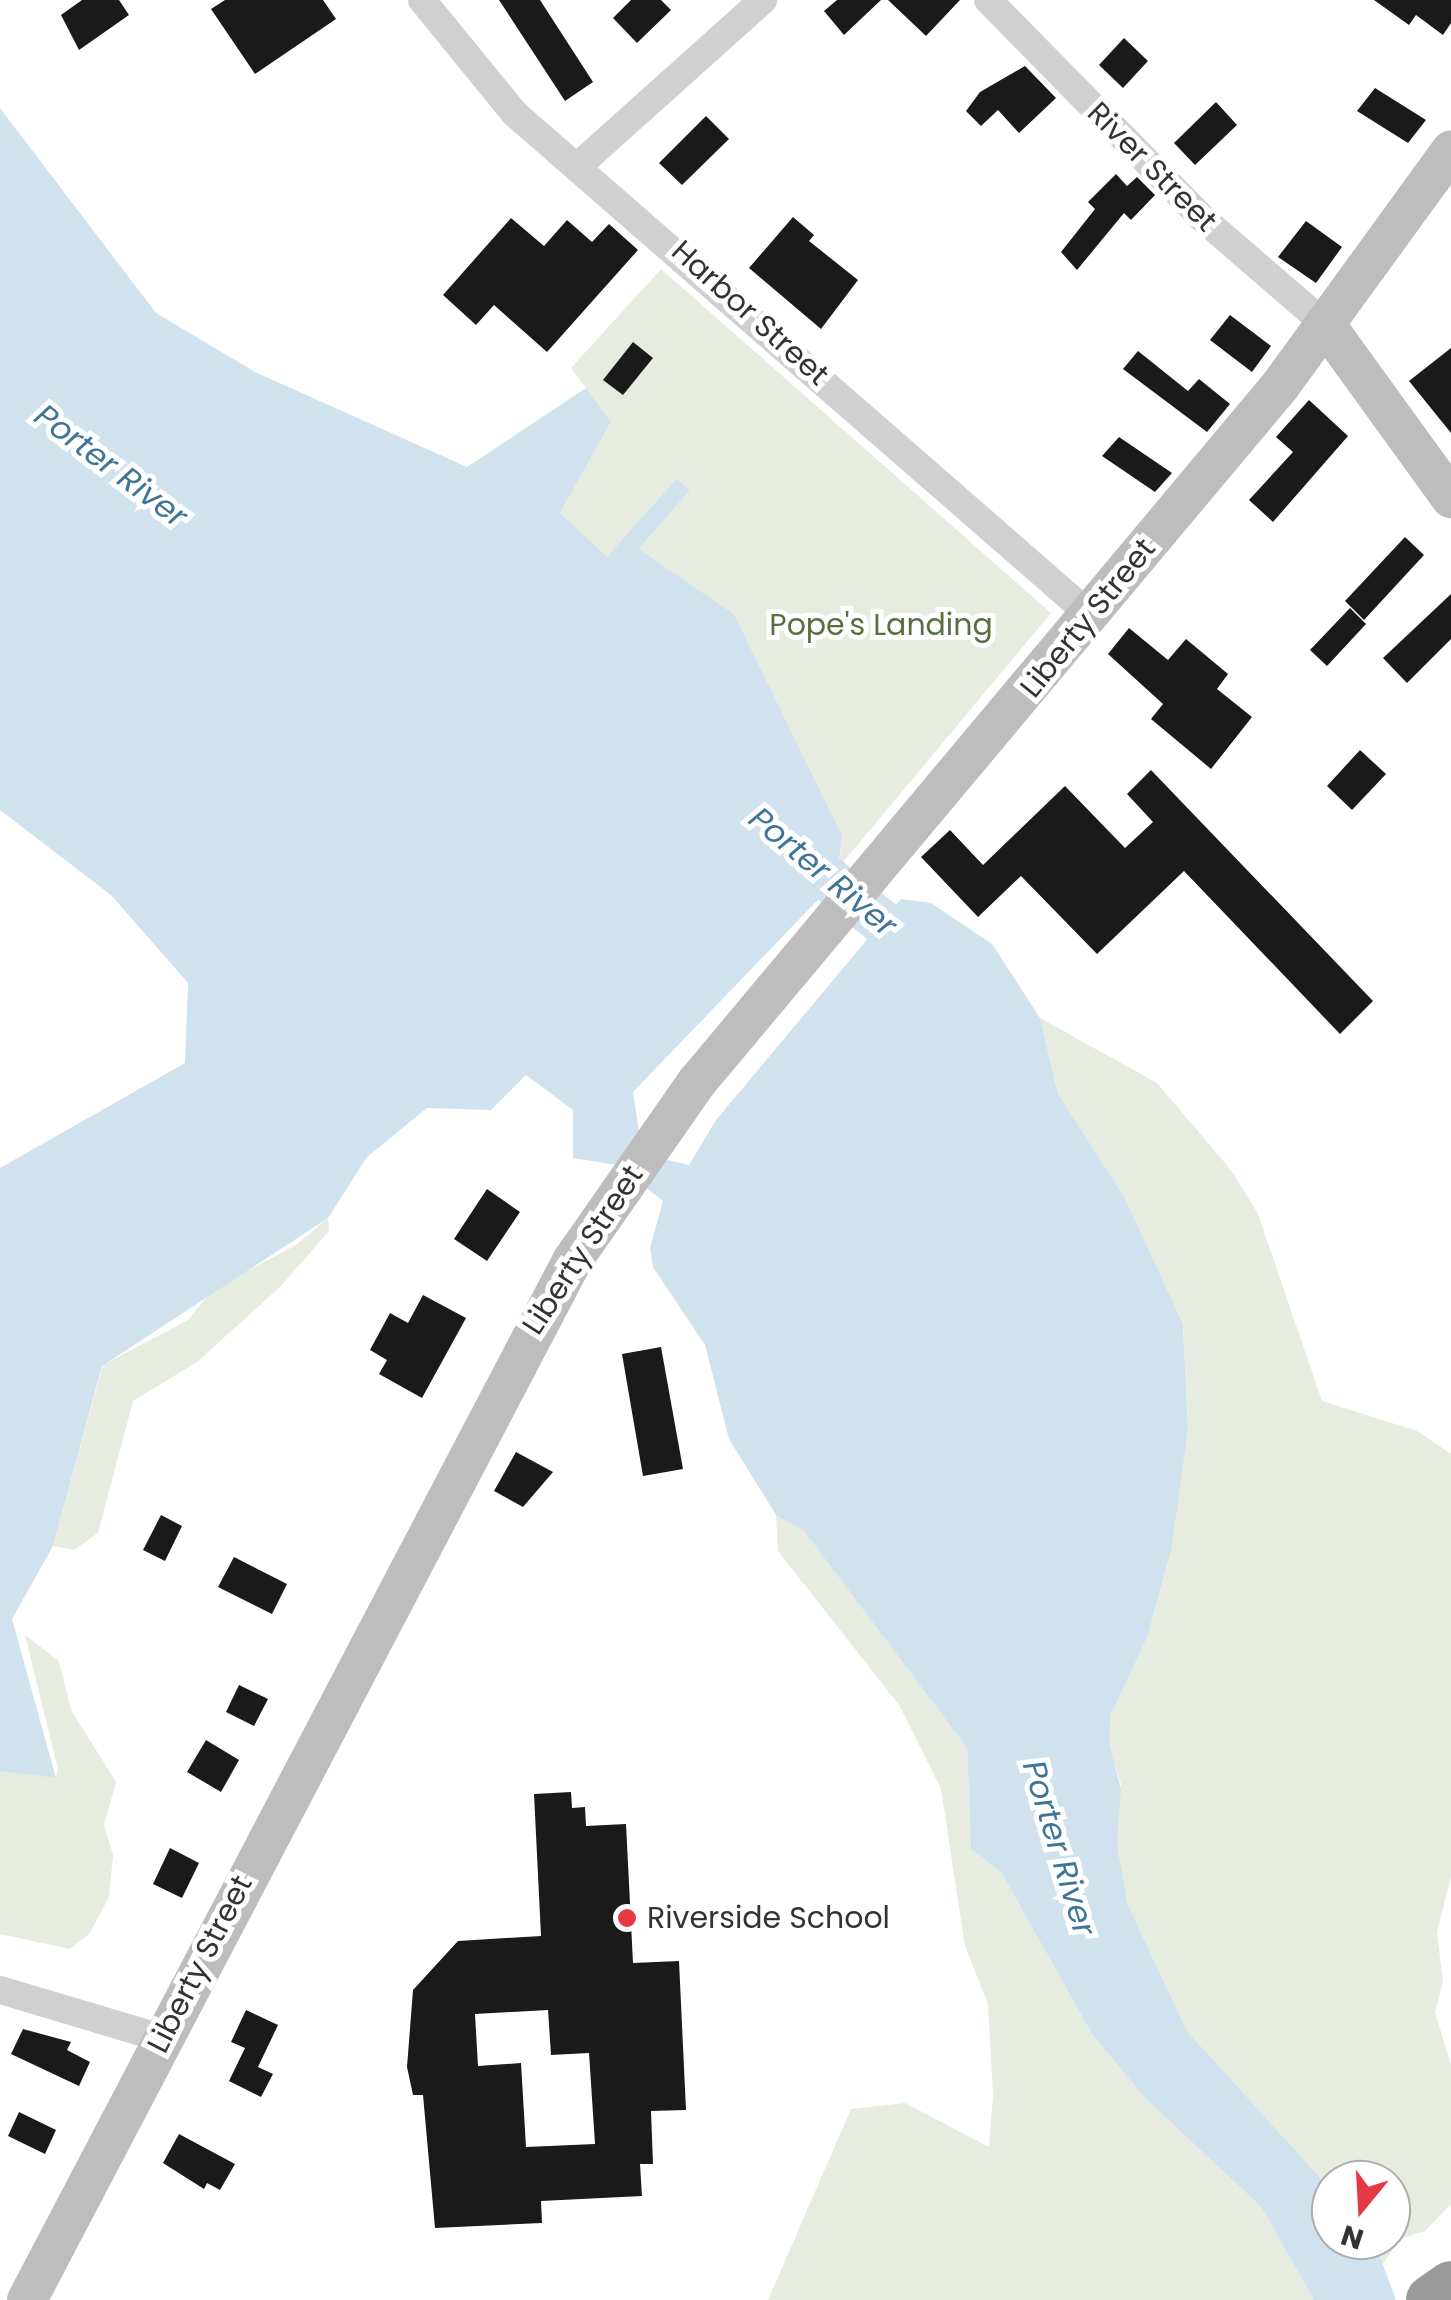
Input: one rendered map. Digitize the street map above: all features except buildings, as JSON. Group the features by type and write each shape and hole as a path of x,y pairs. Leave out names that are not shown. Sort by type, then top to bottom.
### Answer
{"street":[{"name":"Harbor Street","path":"422,0 475,72 1090,615"},
{"path":"578,166 763,0"},
{"name":"River Street","path":"988,0 1202,218 1325,324"},
{"name":"Liberty Street","path":"27,2300 542,1308 618,1192 663,1129 1090,615 1325,324 1451,150"},
{"path":"1325,324 1451,498"},
{"path":"0,1990 161,2038"}],"green space":[{"name":"Pope's Landing","path":"661,269 1051,613 839,867 842,835 734,614 639,549 690,490 675,480 607,558 560,513 611,422 571,368"},
{"path":"1040,1018 1157,1083 1231,1170 1258,1214 1322,1401 1417,1431 1451,1454 1451,1875 1437,1933 1443,1982 1435,2013 1451,2064 1451,2204 1425,2231 1411,2235 1411,2160 1311,2160 1311,2169 1187,2031 1128,1905 1117,1844 1121,1784 1108,1742 1111,1714 1147,1638 1169,1559 1188,1430 1183,1324 1125,1198 1058,1094"},
{"path":"328,1218 329,1231 281,1286 197,1362 133,1401 98,1533 74,1550 53,1546 103,1365 188,1320 213,1289 296,1245"},
{"path":"776,1515 804,1531 967,1748 971,1849 1001,1872 1092,2034 1144,2097 1261,2207 1314,2300 768,2300 851,2109 905,2103 989,2147 993,2095 988,2004 965,1946 941,1789 899,1705 778,1551"},
{"path":"25,1635 59,1661 71,1710 116,1782 104,1825 113,1855 109,1897 89,1934 70,1949 0,1934 0,1770 56,1778 58,1769"}],"water":[{"path":"0,108 156,313 255,372 467,467 586,388 611,422 560,513 607,557 676,479 690,490 639,549 734,614 842,835 837,880 633,1092 639,1131 663,1159 689,1165 716,1120 901,899 931,903 992,944 1040,1018 1058,1094 1125,1198 1183,1324 1188,1430 1171,1551 1147,1638 1111,1714 1109,1742 1121,1789 1117,1844 1128,1905 1187,2031 1311,2168 1311,2260 1381,2260 1396,2300 1314,2300 1261,2207 1144,2097 1092,2034 1001,1872 971,1849 967,1748 804,1531 776,1515 729,1439 705,1345 653,1267 650,1248 663,1201 617,1165 573,1158 573,1110 526,1075 491,1110 427,1108 367,1157 328,1218 102,1366 53,1546 12,1619 56,1778 0,1771 0,1168 185,1063 188,983 111,895 0,810"}],"waterway":[{"name":"Porter River","path":"819,871 925,957"}],"place":[{"name":"Riverside School","path":"627,1918"}]}
